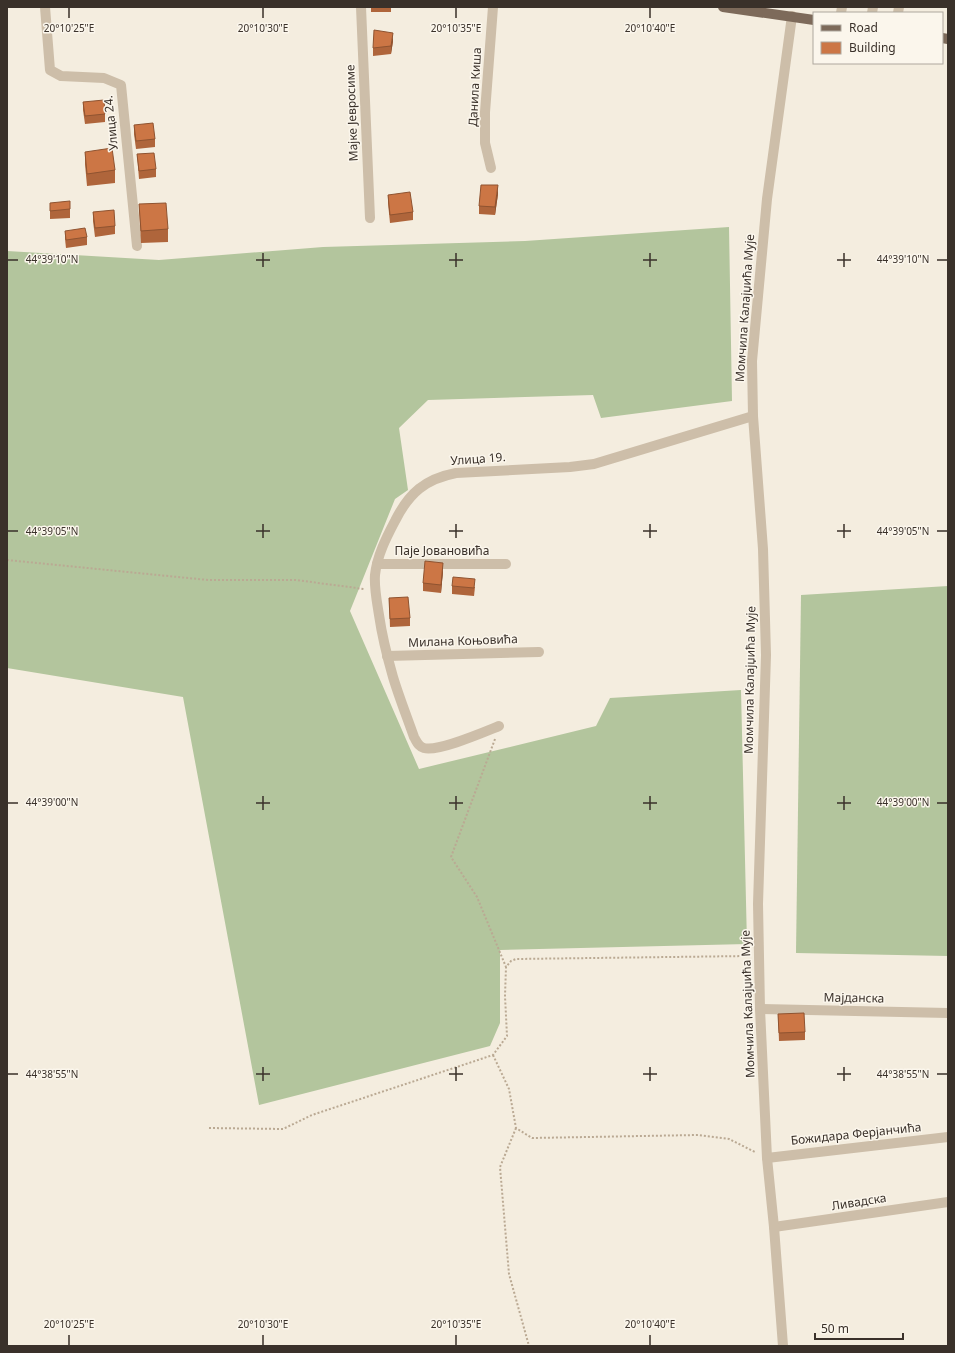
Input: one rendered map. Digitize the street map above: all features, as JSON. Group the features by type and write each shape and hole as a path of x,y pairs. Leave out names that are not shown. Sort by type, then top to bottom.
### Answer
{"main road":[{"path":"728,7 813,20"}],"street":[{"name":"Улица 24.","path":"45,7 50,70 61,76 104,78 121,85 137,246"},
{"name":"Мајке Јевросиме","path":"361,7 370,218"},
{"name":"Данила Киша","path":"491,168 485,143 485,112 493,7"},
{"name":"Момчила Калајџића Мује","path":"783,1346 767,1158 758,957 758,904 766,656 762,549 753,416 752,361 766,207 792,16"},
{"name":"Улица 19.","path":"500,726 436,748 424,748 418,744 393,678 387,656 382,632 375,577 377,564 387,537 408,499 419,488 433,480 456,473 570,467 594,464 753,416"},
{"name":"Паје Јовановића","path":"377,564 506,564"},
{"name":"Милана Коњовића","path":"387,656 539,652"},
{"name":"Мајданска","path":"760,1008 948,1013"},
{"name":"Божидара Ферјанчића","path":"767,1158 948,1137"},
{"name":"Ливадска","path":"774,1228 948,1202"}],"path":[{"path":"7,560 208,580 296,580 376,591"},
{"path":"209,1128 283,1129 312,1115 493,1055 507,1036 505,996 506,967 477,897 452,857 500,726"},
{"path":"506,967 511,961 516,959 758,957"},
{"path":"493,1055 509,1089 516,1128 500,1167 509,1274 530,1346"},
{"path":"516,1128 532,1138 698,1135 729,1138 767,1158"}],"green space":[{"path":"729,227 732,401 601,418 593,395 428,400 399,428 408,490 395,499 350,611 419,769 596,726 610,698 741,690 747,944 500,950 500,1023 490,1046 259,1105 183,697 7,668 7,251 159,260 323,247 525,241"},
{"path":"948,586 948,956 796,953 801,595"}],"building":[{"path":"374,30 393,33 391,46 373,48"},
{"path":"104,100 105,114 85,116 83,102"},
{"path":"153,123 155,139 136,141 134,125"},
{"path":"112,148 115,170 87,174 85,152"},
{"path":"154,153 156,169 139,171 137,154"},
{"path":"481,185 498,185 495,207 479,206"},
{"path":"410,192 413,212 390,215 388,195"},
{"path":"70,201 70,209 50,211 50,203"},
{"path":"166,203 168,229 141,231 139,204"},
{"path":"114,210 115,226 95,228 93,212"},
{"path":"85,228 87,237 66,240 65,231"},
{"path":"425,561 443,563 441,585 423,583"},
{"path":"453,577 475,579 474,588 452,586"},
{"path":"408,597 410,618 390,619 389,598"},
{"path":"804,1013 805,1032 779,1033 778,1014"}]}
